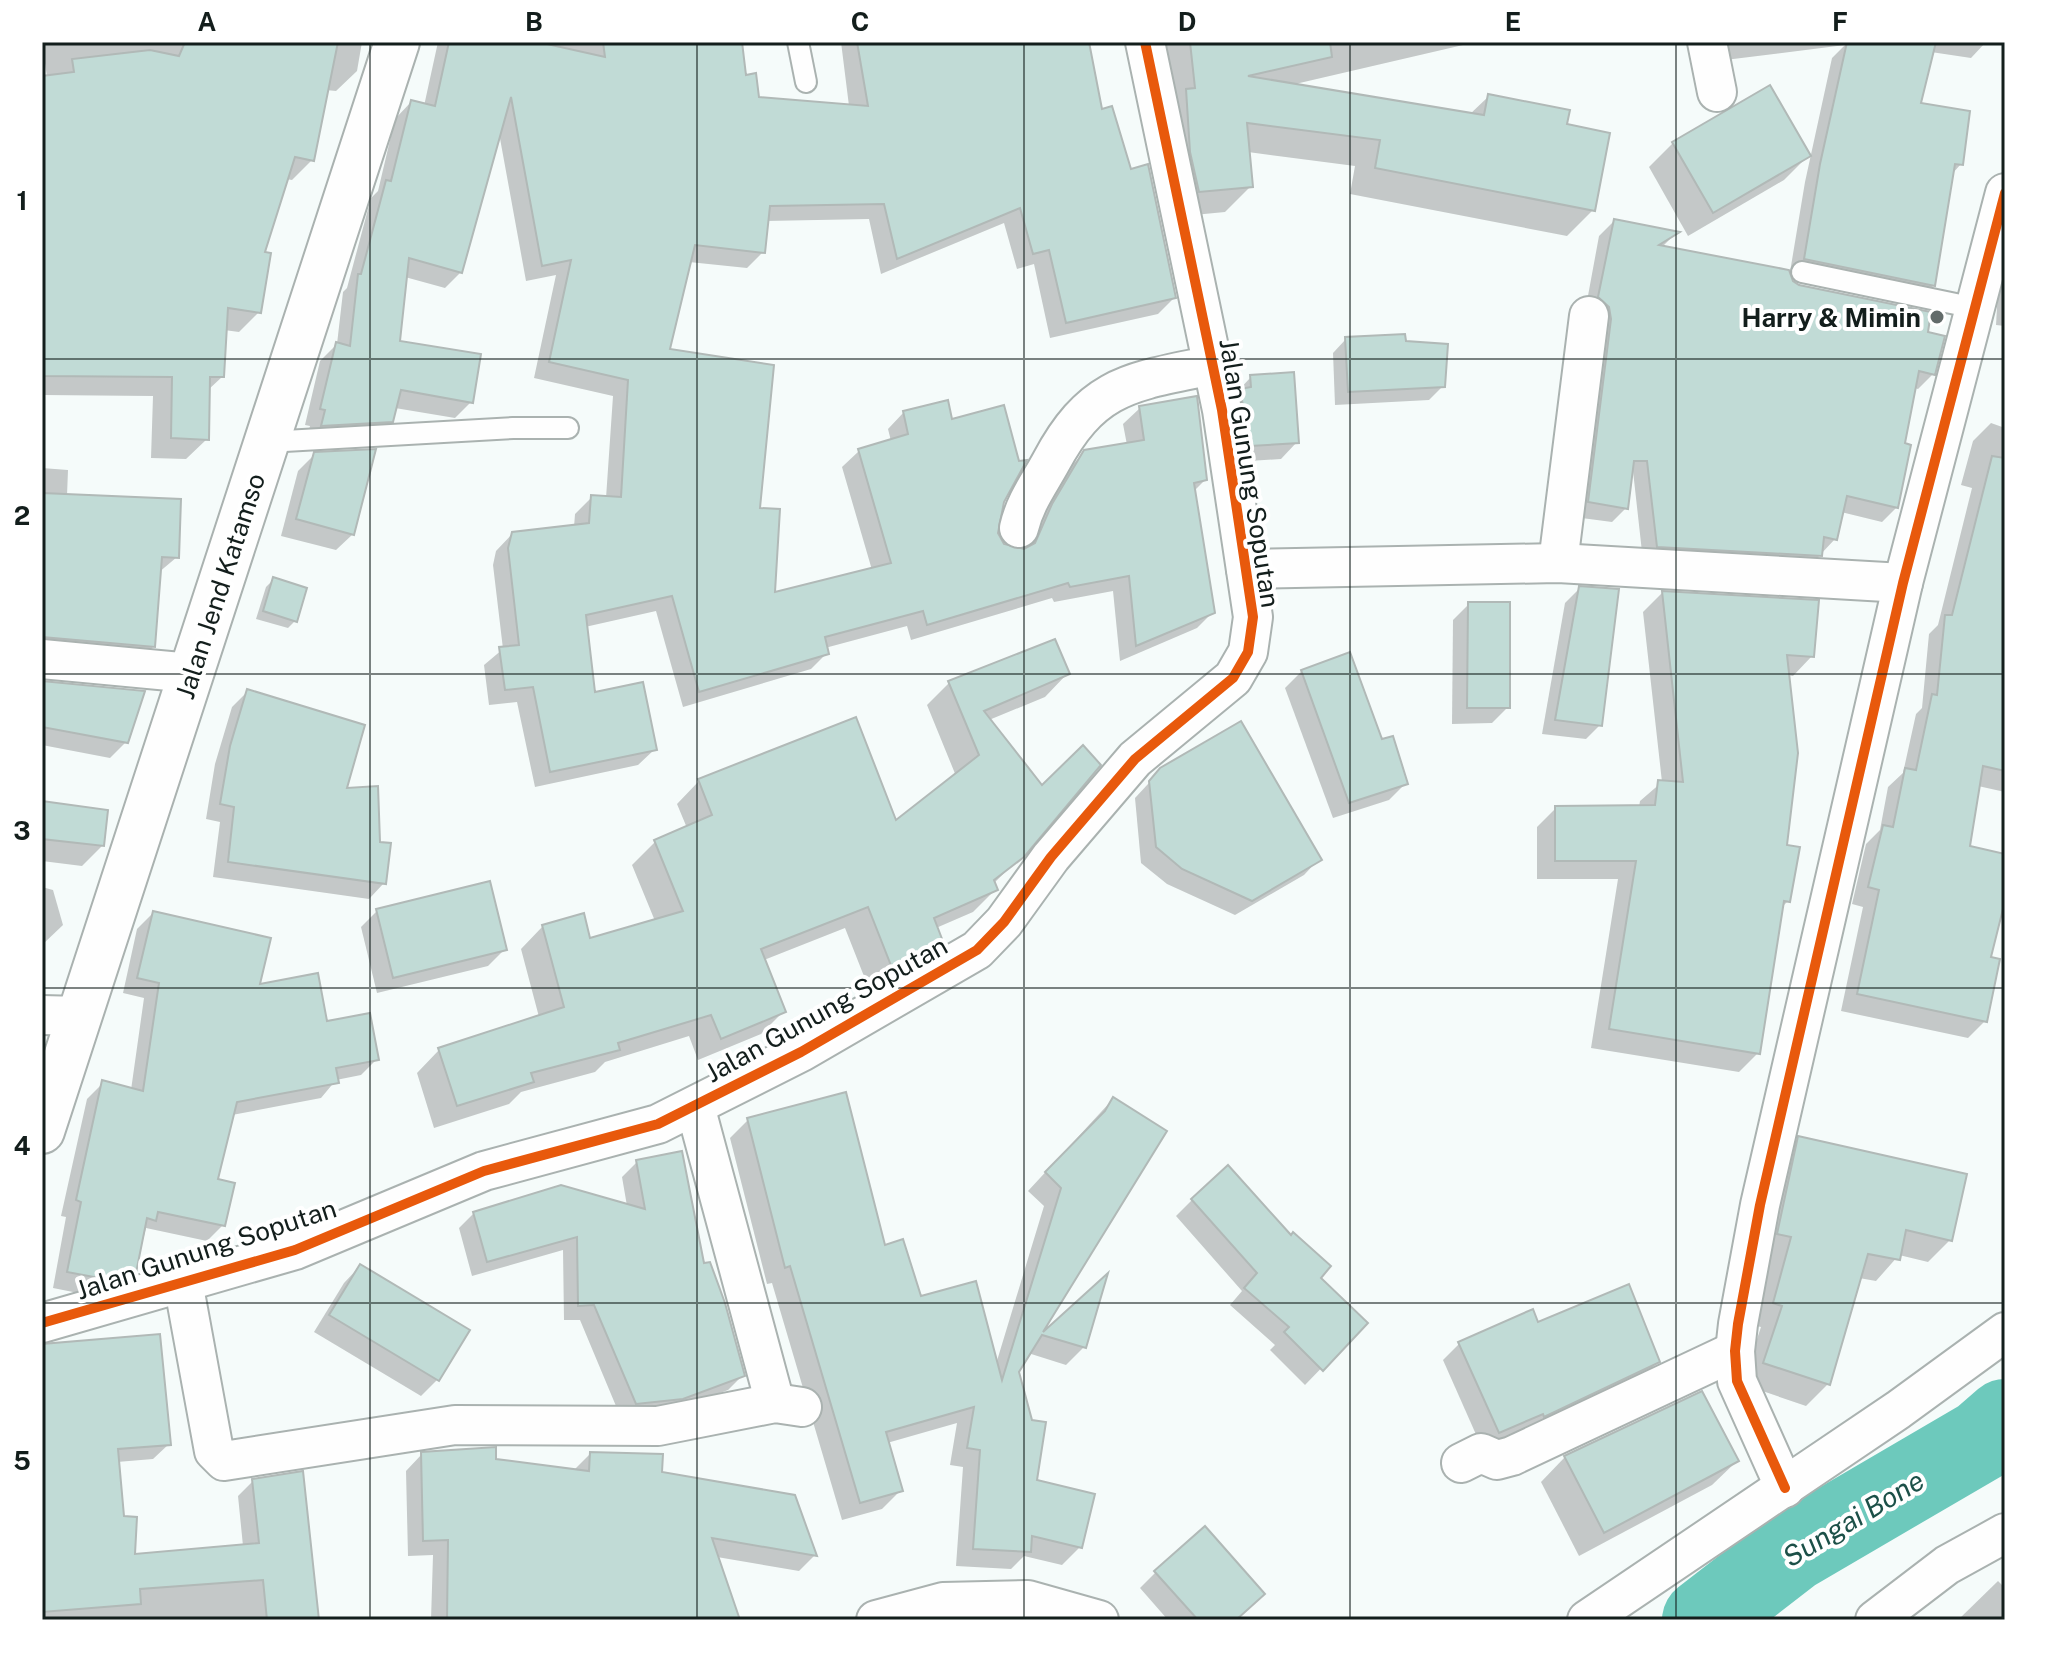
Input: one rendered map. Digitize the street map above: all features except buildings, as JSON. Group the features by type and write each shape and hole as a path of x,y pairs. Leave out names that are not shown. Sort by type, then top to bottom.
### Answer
{"street":[{"name":"Jalan Jend Katamso","path":"42,1131 61,1015 191,673 397,42"},
{"name":"Jalan Gunung Soputan","path":"42,1323 295,1250 484,1171 658,1124 893,1002 977,950 1004,922 1051,857 1135,759 1233,678 1248,652 1253,617 1213,365 1145,42"},
{"path":"1707,42 1717,92"},
{"path":"1785,1488 1737,1381 1735,1351 1763,1189 1903,583 2005,193"},
{"path":"1558,563 1589,316"},
{"path":"1019,528 1030,496 1064,435 1108,393 1140,381 1213,365"},
{"path":"1246,569 1558,563 1903,583"},
{"path":"42,659 191,673"},
{"path":"183,1282 214,1451 224,1461 455,1425 658,1426 788,1405 695,1106"},
{"path":"1587,1620 1785,1488 2005,1332"},
{"path":"1461,1463 1481,1453 1497,1460 1512,1456 1735,1351"},
{"path":"1875,1620 1947,1565 2005,1533"},
{"path":"876,1620 943,1602 1028,1600 1099,1620"}],"lane":[{"path":"798,42 806,82"},
{"path":"1802,272 1975,308"},
{"path":"267,442 513,428 568,428"}],"waterway":[{"name":"Sungai Bone","path":"1703,1620 1792,1551 1982,1440 2005,1420"}],"cycle path":[{"path":"42,1323 295,1250 484,1171 658,1124 801,1052 977,950 1004,922 1051,857 1135,759 1233,678 1248,652 1253,617 1222,410 1145,42"},
{"path":"1785,1488 1737,1381 1735,1351 1738,1324 1760,1205 1903,583 2005,193"}],"place":[{"name":"Harry & Mimin","path":"1937,317"}]}
